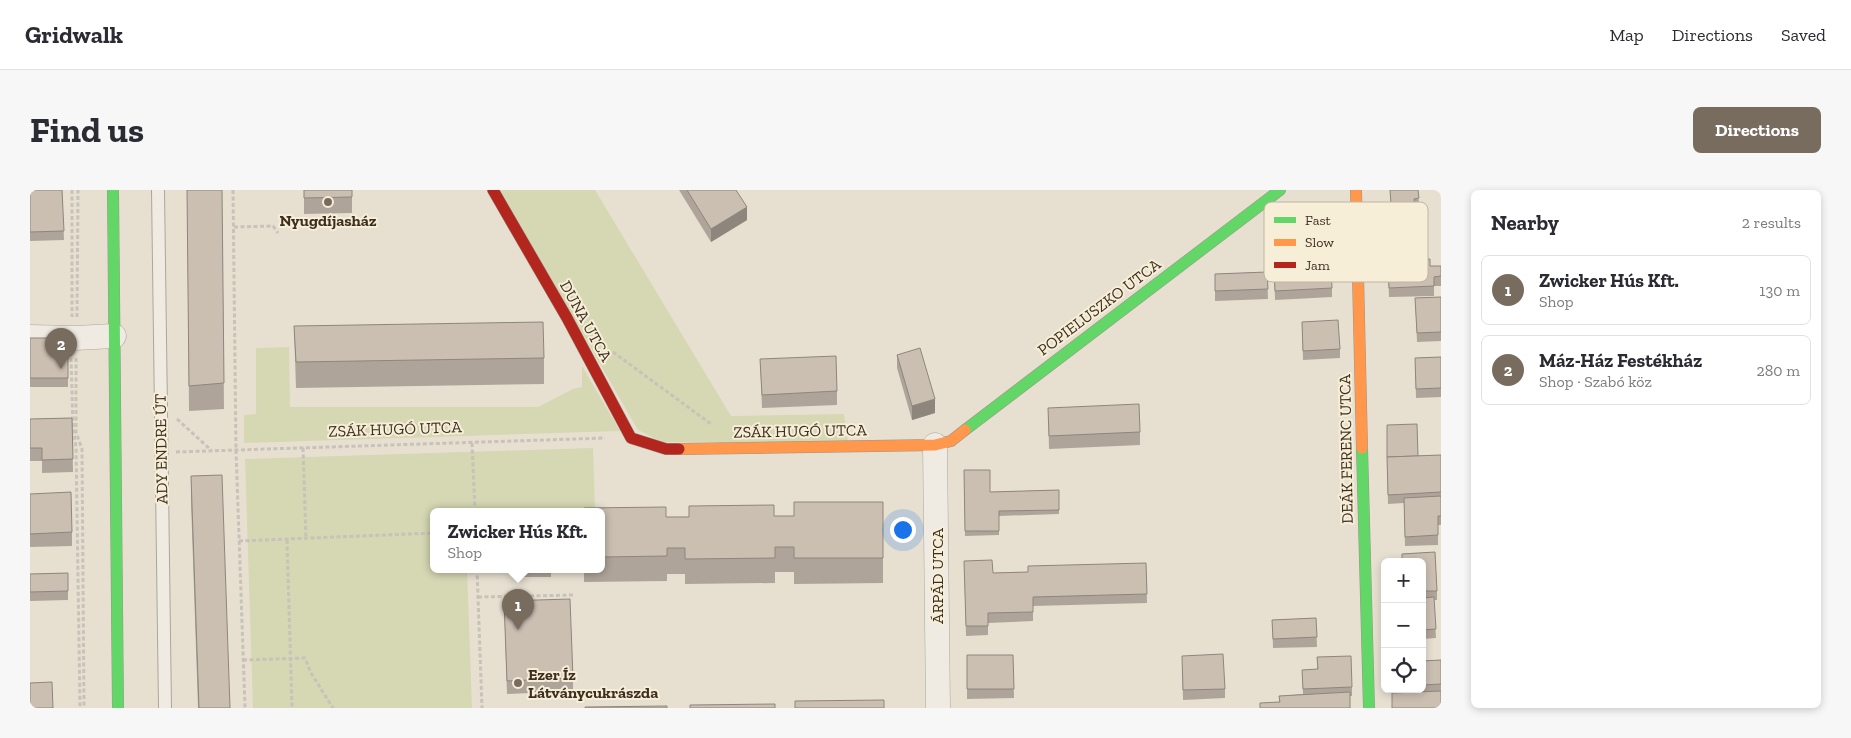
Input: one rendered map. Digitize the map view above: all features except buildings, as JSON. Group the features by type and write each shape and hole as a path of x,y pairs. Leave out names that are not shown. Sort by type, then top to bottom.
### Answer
{"street":[{"path":"113,190 118,708"},
{"name":"DUNA UTCA","path":"493,190 567,318 631,438"},
{"name":"POPIELUSZKO UTCA","path":"1264,202 1280,190"},
{"name":"POPIELUSZKO UTCA","path":"936,445 951,441 1264,202"},
{"name":"DEÁK FERENC UTCA","path":"1358,282 1369,708"},
{"path":"30,338 114,336"},
{"name":"ZSÁK HUGÓ UTCA","path":"631,438 666,448 936,445"},
{"name":"ÁRPÁD UTCA","path":"936,445 938,708"}],"lane":[{"name":"ADY ENDRE ÚT","path":"158,190 165,708"}],"path":[{"path":"72,190 73,427 76,447 82,708"},
{"path":"78,190 78,303 73,338 76,432 82,449 82,708"},
{"path":"233,190 236,450 245,708"},
{"path":"234,227 273,226 278,233"},
{"path":"613,352 713,425"},
{"path":"160,403 211,451"},
{"name":"ZSÁK HUGÓ UTCA","path":"161,452 631,438"},
{"path":"472,443 475,508"},
{"path":"303,448 306,539"},
{"path":"239,541 430,533"},
{"path":"287,540 292,708"},
{"path":"477,573 482,708"},
{"path":"478,597 575,594"},
{"path":"243,660 305,658 311,673 333,708"}],"green space":[{"path":"500,190 595,190 731,416 844,414 848,442 662,442 638,430"},
{"path":"289,347 290,407 538,407 573,389 582,387 582,366 620,431 244,443 244,415 256,414 256,348"},
{"path":"593,448 595,508 430,508 430,573 467,573 472,708 253,708 245,459"}],"traffic: fast":[{"path":"113,190 118,708"},
{"path":"1264,202 1280,190"},
{"path":"965,430 1264,202"},
{"path":"1362,448 1369,708"}],"traffic: slow":[{"path":"1356,190 1356,202"},
{"path":"1358,282 1362,448"},
{"path":"679,449 935,445 951,441 965,430"}],"traffic: jam":[{"path":"493,190 567,318 631,438 666,449 679,449"}],"place":[{"name":"Nyugdíjasház","path":"328,202"},
{"name":"Máz-Ház Festékház","path":"61,369"},
{"name":"Zwicker Hús Kft.","path":"518,630"},
{"name":"Ezer Íz Látványcukrászda","path":"518,683"}]}
